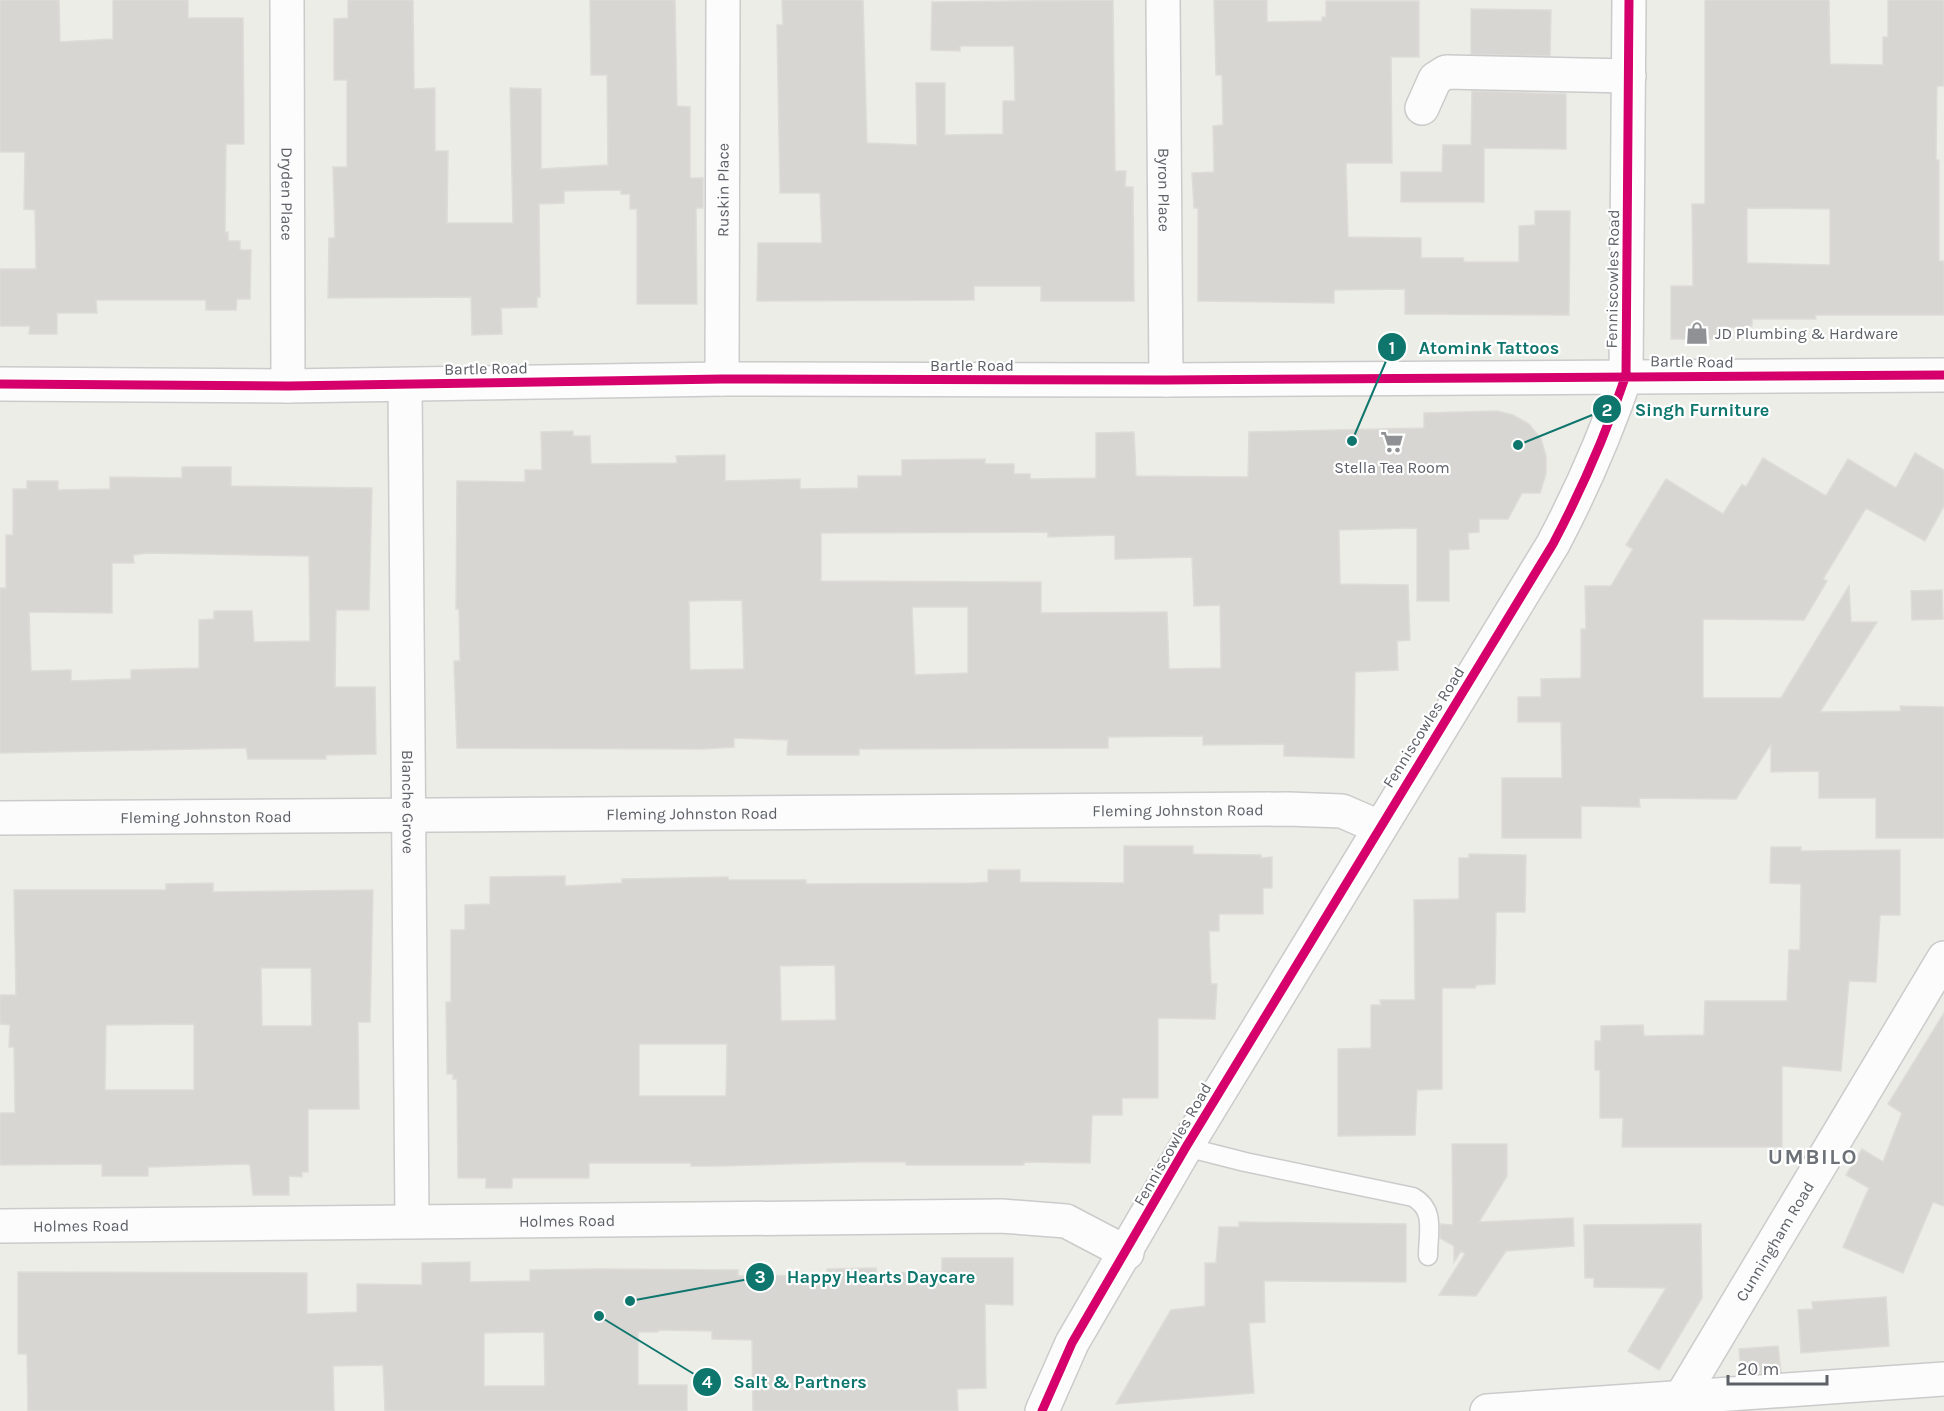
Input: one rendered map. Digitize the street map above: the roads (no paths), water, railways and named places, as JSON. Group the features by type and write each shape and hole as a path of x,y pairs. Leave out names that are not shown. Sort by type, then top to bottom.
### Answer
{"street":[{"name":"Dryden Place","path":"287,0 288,386"},
{"name":"Ruskin Place","path":"722,380 723,0"},
{"name":"Byron Place","path":"1163,0 1166,380"},
{"name":"Fenniscowles Road","path":"1042,1411 1072,1343 1127,1253 1186,1147 1553,544 1585,481 1626,375 1629,0"},
{"path":"1422,108 1435,79 1446,72 1629,76"},
{"name":"Bartle Road","path":"0,384 288,386 722,380 1166,380 1626,375 1815,377 1944,375"},
{"name":"Blanche Grove","path":"405,385 412,1220"},
{"name":"Fleming Johnston Road","path":"0,818 1288,808 1342,811 1379,827"},
{"name":"Cunningham Road","path":"1696,1402 1944,958"},
{"name":"Holmes Road","path":"0,1226 412,1220 1011,1216 1066,1221 1127,1253"},
{"path":"1487,1411 1696,1402 1944,1379"}],"lane":[{"path":"1186,1147 1245,1162 1413,1197 1423,1203 1428,1210 1428,1256"}],"place":[{"name":"JD Plumbing & Hardware","path":"1697,333"},
{"name":"Atomink Tattoos","path":"1352,441"},
{"name":"Stella Tea Room","path":"1392,442"},
{"name":"Singh Furniture","path":"1518,445"},
{"name":"Happy Hearts Daycare","path":"630,1301"},
{"name":"Salt & Partners","path":"599,1316"}],"district":[{"name":"UMBILO","path":"1813,1156"}]}
